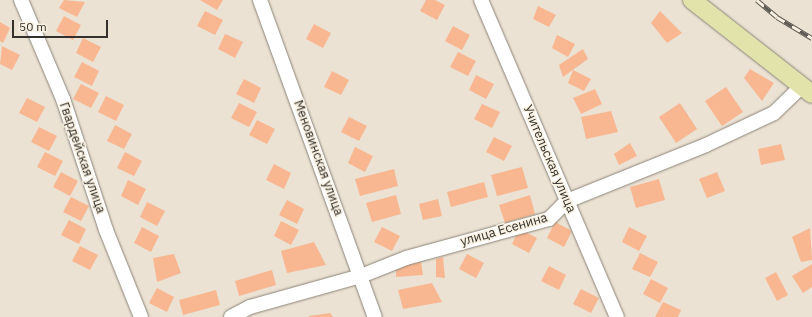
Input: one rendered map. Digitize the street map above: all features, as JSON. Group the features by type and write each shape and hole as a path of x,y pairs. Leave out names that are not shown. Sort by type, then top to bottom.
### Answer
{"main road":[{"path":"692,0 807,90"}],"street":[{"name":"Гвардейская улица","path":"21,0 63,99 106,230 141,317"},
{"name":"Меновинская улица","path":"260,0 375,317"},
{"name":"Учительская улица","path":"481,0 617,317"},
{"name":"улица Есенина","path":"231,317 250,307 361,276 406,258 550,219 567,201 706,145 774,113 807,90"}],"building":[{"path":"64,0 85,2 77,17 59,8"},
{"path":"200,0 223,0 217,10"},
{"path":"426,0 435,0 445,5 437,20 420,11"},
{"path":"538,6 556,15 549,27 533,19"},
{"path":"205,11 223,20 215,35 197,26"},
{"path":"660,11 682,33 667,43 651,23"},
{"path":"64,16 81,25 73,40 56,31"},
{"path":"0,22 10,28 3,43 0,41"},
{"path":"314,24 331,33 323,48 306,39"},
{"path":"453,26 470,35 462,50 445,41"},
{"path":"225,34 243,42 235,58 218,49"},
{"path":"557,35 575,44 568,57 552,48"},
{"path":"83,38 101,47 93,62 76,53"},
{"path":"2,46 20,55 12,70 0,64"},
{"path":"583,49 588,59 563,77 559,65"},
{"path":"458,52 476,61 468,76 450,67"},
{"path":"82,62 99,71 92,86 74,77"},
{"path":"750,69 774,83 762,101 744,78"},
{"path":"573,70 591,79 584,91 568,83"},
{"path":"332,71 349,80 341,95 324,87"},
{"path":"476,75 494,84 486,99 469,90"},
{"path":"244,79 261,88 254,103 236,94"},
{"path":"81,84 99,93 91,108 73,99"},
{"path":"726,87 743,112 722,126 705,101"},
{"path":"595,89 602,104 581,114 573,98"},
{"path":"106,96 124,105 116,121 98,112"},
{"path":"27,98 45,107 37,122 19,113"},
{"path":"239,103 257,112 249,127 231,118"},
{"path":"680,103 697,129 676,143 659,117"},
{"path":"482,104 500,112 492,128 474,119"},
{"path":"611,111 618,132 586,139 581,117"},
{"path":"349,117 367,126 359,141 341,132"},
{"path":"257,120 275,129 267,144 249,135"},
{"path":"115,125 132,134 124,149 107,141"},
{"path":"39,127 57,136 49,151 31,142"},
{"path":"494,137 512,146 504,161 486,152"},
{"path":"630,143 637,156 619,165 614,154"},
{"path":"781,144 785,160 761,165 758,149"},
{"path":"355,147 373,156 365,172 348,163"},
{"path":"45,152 63,161 55,176 37,167"},
{"path":"125,152 142,161 134,176 117,168"},
{"path":"274,164 291,173 284,189 266,180"},
{"path":"522,167 528,188 497,196 491,175"},
{"path":"394,169 398,186 360,196 355,179"},
{"path":"61,172 78,181 70,196 53,187"},
{"path":"717,172 725,191 707,198 699,179"},
{"path":"659,179 665,200 636,208 630,187"},
{"path":"128,180 146,189 138,205 121,196"},
{"path":"484,182 488,197 451,207 447,192"},
{"path":"396,195 401,214 372,222 366,203"},
{"path":"530,195 535,214 505,223 499,205"},
{"path":"71,197 89,206 81,221 63,212"},
{"path":"438,199 442,216 423,220 419,204"},
{"path":"287,200 304,209 297,224 279,215"},
{"path":"147,202 165,211 157,226 140,217"},
{"path":"69,220 86,229 79,244 61,235"},
{"path":"281,221 299,230 291,245 274,236"},
{"path":"555,222 572,231 564,247 547,238"},
{"path":"142,227 159,236 151,252 134,243"},
{"path":"382,227 400,236 392,251 374,242"},
{"path":"629,227 647,236 639,251 622,242"},
{"path":"810,228 812,260 801,262 792,237"},
{"path":"519,229 537,238 529,253 512,244"},
{"path":"314,242 326,265 287,273 281,251"},
{"path":"80,246 98,255 90,270 72,261"},
{"path":"640,253 658,262 650,277 632,269"},
{"path":"174,254 181,273 157,282 153,258"},
{"path":"467,254 484,263 476,278 459,269"},
{"path":"443,257 445,278 436,277 436,259"},
{"path":"421,262 423,275 396,277 396,267"},
{"path":"812,264 812,287 803,293 792,276"},
{"path":"549,266 566,275 559,290 541,281"},
{"path":"272,270 276,285 239,296 235,281"},
{"path":"776,272 788,295 777,301 765,278"},
{"path":"651,279 668,288 660,303 643,294"},
{"path":"432,283 442,302 403,309 398,290"},
{"path":"157,288 174,297 167,312 149,303"},
{"path":"581,289 599,298 591,313 573,304"},
{"path":"216,290 220,305 183,315 179,300"},
{"path":"663,302 681,310 678,317 655,317"},
{"path":"330,313 333,317 309,317 309,316"}],"railway":[{"path":"757,0 777,17 812,38"}]}
